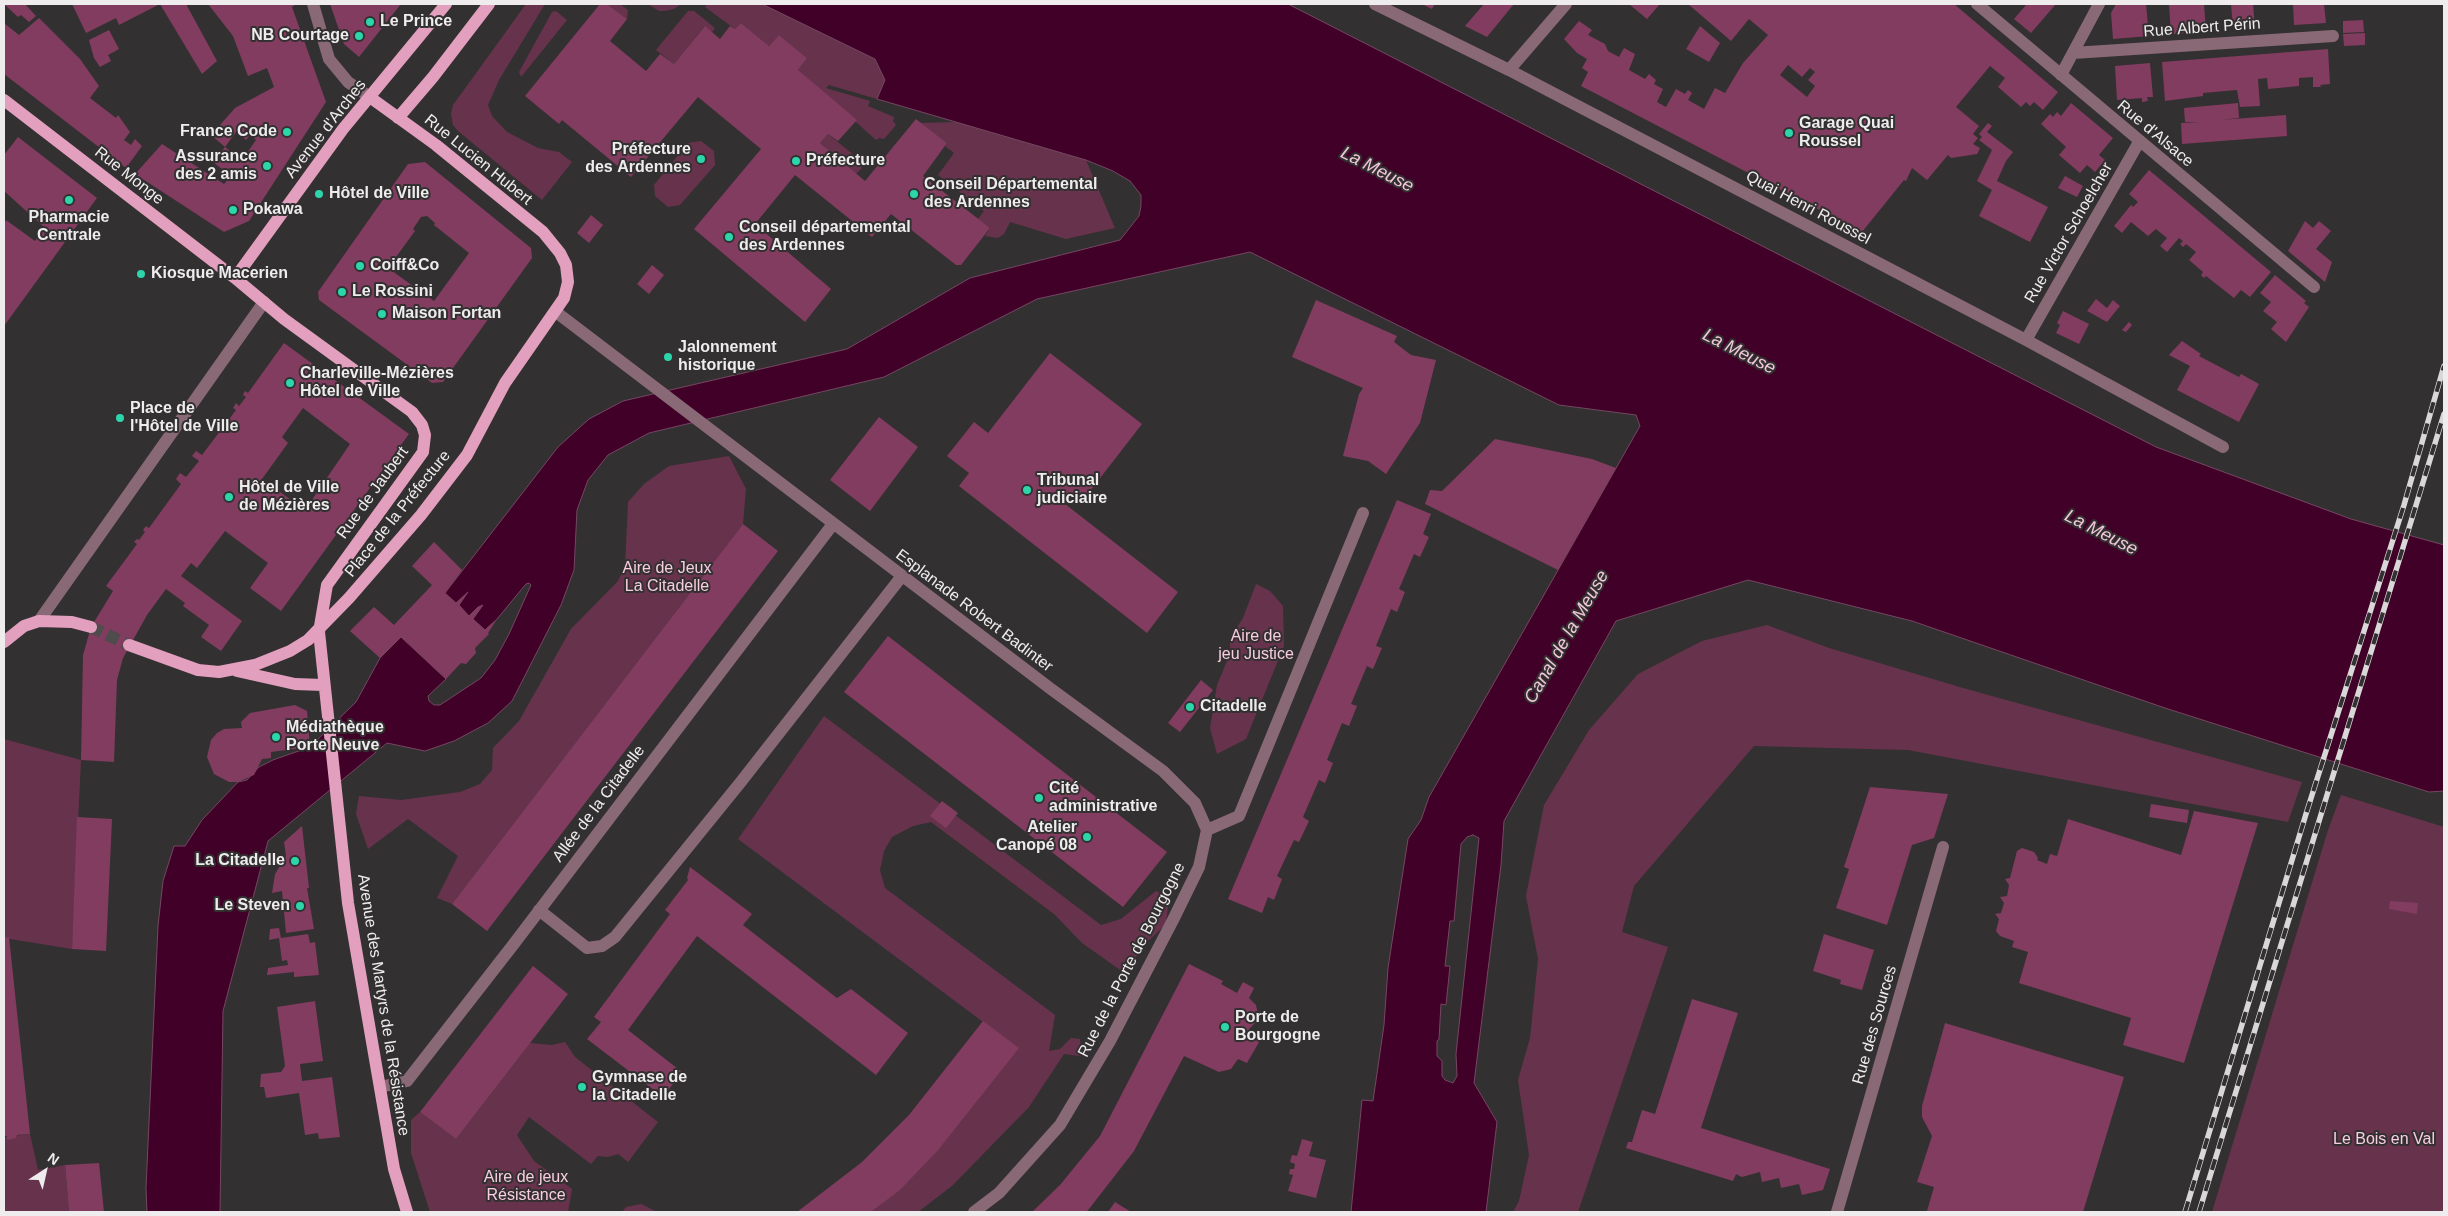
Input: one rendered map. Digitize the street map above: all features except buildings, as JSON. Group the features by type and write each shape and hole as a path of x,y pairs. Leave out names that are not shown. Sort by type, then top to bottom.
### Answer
{"main road":[{"name":"Avenue d'Arches","path":"235,278 343,129 446,4"},
{"path":"398,118 433,77 489,4"},
{"name":"Rue Lucien Hubert","path":"370,98 449,155 543,232 560,253"},
{"name":"Rue Monge","path":"4,100 235,278"},
{"name":"Place de la Préfecture","path":"129,646 198,670 234,671 281,655 298,647 318,632 421,516 468,455 505,383 564,298 568,282 566,265 560,253"},
{"name":"Rue de Jaubert","path":"235,278 264,302 412,412 419,419 426,435 423,452 327,585 318,632"},
{"path":"4,642 24,626 39,621 54,620 91,627"},
{"path":"318,632 323,685"},
{"name":"Place de la Préfecture","path":"234,671 295,684 323,685"},
{"name":"Avenue des Martyrs de la Résistance","path":"323,685 338,800 348,903 394,1169 408,1212"}],"street":[{"path":"313,4 329,59 348,82 370,98"},
{"name":"Quai Henri Roussel","path":"1375,4 1509,70 2026,340 2223,447"},
{"path":"1509,70 1566,4"},
{"name":"Rue d'Alsace","path":"1977,4 2139,142 2314,286"},
{"path":"2061,75 2099,4"},
{"name":"Rue Albert Périn","path":"2073,53 2333,36"},
{"name":"Rue Victor Schoelcher","path":"2026,340 2139,142"},
{"path":"39,621 264,302"},
{"name":"Esplanade Robert Badinter","path":"556,312 833,524 1163,772 1195,803 1207,830"},
{"path":"1207,830 1239,816 1363,513"},
{"name":"Allée de la Citadelle","path":"380,1087 407,1081 833,524"},
{"path":"539,910 586,948 602,946 615,937 740,783 902,576"},
{"name":"Rue de la Porte de Bourgogne","path":"974,1212 999,1193 1060,1125 1110,1041 1173,920 1199,867 1207,830"},
{"name":"Rue des Sources","path":"1836,1212 1943,847"}],"green space":[{"path":"526,4 545,4 499,80 488,105 492,116 507,132 538,148 559,152 572,162 542,200 458,131 453,125 451,114 453,105"},
{"path":"607,4 620,4 628,10 627,19"},
{"path":"648,4 681,4 674,9 659,11"},
{"path":"707,4 762,4 875,59 885,80 877,99 829,85 826,88 870,101 868,106 894,117 893,121 896,125 884,139 879,138 876,140 798,70 807,58 779,35 769,46 741,23 735,29 705,7"},
{"path":"556,11 567,20 521,77 519,72 552,12"},
{"path":"688,11 694,11 715,28 712,32 704,27 674,64 656,50"},
{"path":"957,122 1086,160 1115,228 1066,239 1010,222 1004,234 998,238 985,236 990,228 978,219 984,211 938,175 954,153 945,146 947,143 921,123"},
{"path":"828,134 860,160 859,165 862,168 856,174 820,143"},
{"path":"701,141 714,151 715,165 680,205 668,207 655,196 654,185 688,143"},
{"name":"Aire de Jeux La Citadelle","path":"729,456 746,489 743,524 452,904 437,898 458,856 408,819 368,849 356,814 359,796 401,800 460,792 480,784 492,770 493,748 519,721 571,629 618,581 625,566 628,502 644,484 669,466"},
{"name":"Aire de jeu Justice","path":"1256,584 1270,591 1283,606 1284,646 1246,739 1217,754 1210,728 1217,685 1230,654 1230,638 1243,618"},
{"path":"1767,625 1829,648 1963,688 2302,782 2288,822 1908,750 1754,746 1634,886 1622,932 1668,947 1578,1212 1513,1212 1519,1201 1529,1155 1518,1080 1530,1038 1538,959 1526,896 1544,805 1589,730 1638,674 1702,641"},
{"path":"824,716 1101,925 1121,919 1156,891 1169,897 1166,924 1142,947 1126,974 1082,943 1054,914 931,822 913,826 892,837 884,851 880,870 885,888 1055,1015 1049,1051 1060,1049 1071,1038 1080,1039 1081,1053 1079,1056 1064,1054 1029,1107 953,1185 918,1212 871,1212 899,1191 1018,1048 738,839"},
{"path":"4,739 81,760 72,949 4,938"},
{"name":"Le Bois en Val","path":"2341,795 2444,827 2444,1212 2212,1212 2328,830"},
{"name":"Aire de jeux Résistance","path":"565,1042 575,1057 658,1122 628,1162 618,1154 608,1157 598,1156 591,1164 529,1117 517,1135 534,1161 572,1189 568,1212 430,1212 411,1153 411,1120 420,1112 456,1139 530,1043 552,1045"},
{"path":"30,1134 38,1170 65,1165 69,1212 4,1212 4,1137"},
{"path":"641,1204 657,1212 622,1212 626,1207"}],"water":[{"path":"762,4 1288,4 2156,447 2351,519 2444,545 2444,791 2429,792 2165,708 1912,621 1748,580 1616,621 1504,821 1501,865 1474,1083 1497,1122 1486,1212 1351,1212 1362,1100 1373,1101 1384,1025 1388,968 1408,839 1421,820 1429,797 1640,426 1636,415 1559,405 1250,252 1037,299 884,377 649,433 608,455 588,480 577,510 574,570 561,605 512,701 488,723 454,741 425,751 387,743 268,841 223,1011 220,1212 147,1212 146,1188 158,926 163,881 174,846 185,846 202,820 238,782 247,780 259,767 273,760 310,747 356,702 380,658 401,637 446,679 428,696 429,701 434,705 440,705 481,678 495,660 509,634 531,585 529,583 526,584 497,619 485,630 473,619 483,605 478,607 469,616 459,605 468,592 456,603 445,593 558,447 589,419 623,401 847,349 970,278 1120,240 1139,216 1141,195 1130,181 1113,171 1086,160 877,99 885,80 875,59","holes":["1473,835 1479,838 1456,1054 1457,1076 1453,1083 1445,1080 1442,1076 1442,1061 1437,1056 1437,1041 1439,1039 1441,1004 1446,1005 1450,966 1445,966 1450,921 1454,921 1461,844 1467,837"]}],"tunnel":[{"path":"91,627 129,645"}],"railway":[{"path":"2185,1212 2306,814 2404,505 2444,366"},
{"path":"2199,1212 2444,414"}],"place":[{"name":"Le Prince","path":"370,22"},
{"name":"NB Courtage","path":"359,36"},
{"name":"France Code","path":"287,132"},
{"name":"Garage Quai Roussel","path":"1789,133"},
{"name":"Préfecture des Ardennes","path":"701,159"},
{"name":"Préfecture","path":"796,161"},
{"name":"Assurance des 2 amis","path":"267,166"},
{"name":"Hôtel de Ville","path":"319,194"},
{"name":"Conseil Départemental des Ardennes","path":"914,194"},
{"name":"Pharmacie Centrale","path":"69,200"},
{"name":"Pokawa","path":"233,210"},
{"name":"Conseil départemental des Ardennes","path":"729,237"},
{"name":"Coiff&Co","path":"360,266"},
{"name":"Kiosque Macerien","path":"141,274"},
{"name":"Le Rossini","path":"342,292"},
{"name":"Maison Fortan","path":"382,314"},
{"name":"Jalonnement historique","path":"668,357"},
{"name":"Charleville-Mézières Hôtel de Ville","path":"290,383"},
{"name":"Place de l'Hôtel de Ville","path":"120,418"},
{"name":"Tribunal judiciaire","path":"1027,490"},
{"name":"Hôtel de Ville de Mézières","path":"229,497"},
{"name":"Citadelle","path":"1190,707"},
{"name":"Médiathèque Porte Neuve","path":"276,737"},
{"name":"Cité administrative","path":"1039,798"},
{"name":"Atelier Canopé 08","path":"1087,837"},
{"name":"La Citadelle","path":"295,861"},
{"name":"Le Steven","path":"300,906"},
{"name":"Porte de Bourgogne","path":"1225,1027"},
{"name":"Gymnase de la Citadelle","path":"582,1087"}],"water label":[{"name":"La Meuse","path":"1377,170"},
{"name":"La Meuse","path":"1739,352"},
{"name":"La Meuse","path":"2101,533"},
{"name":"Canal de la Meuse","path":"1567,637"}]}
